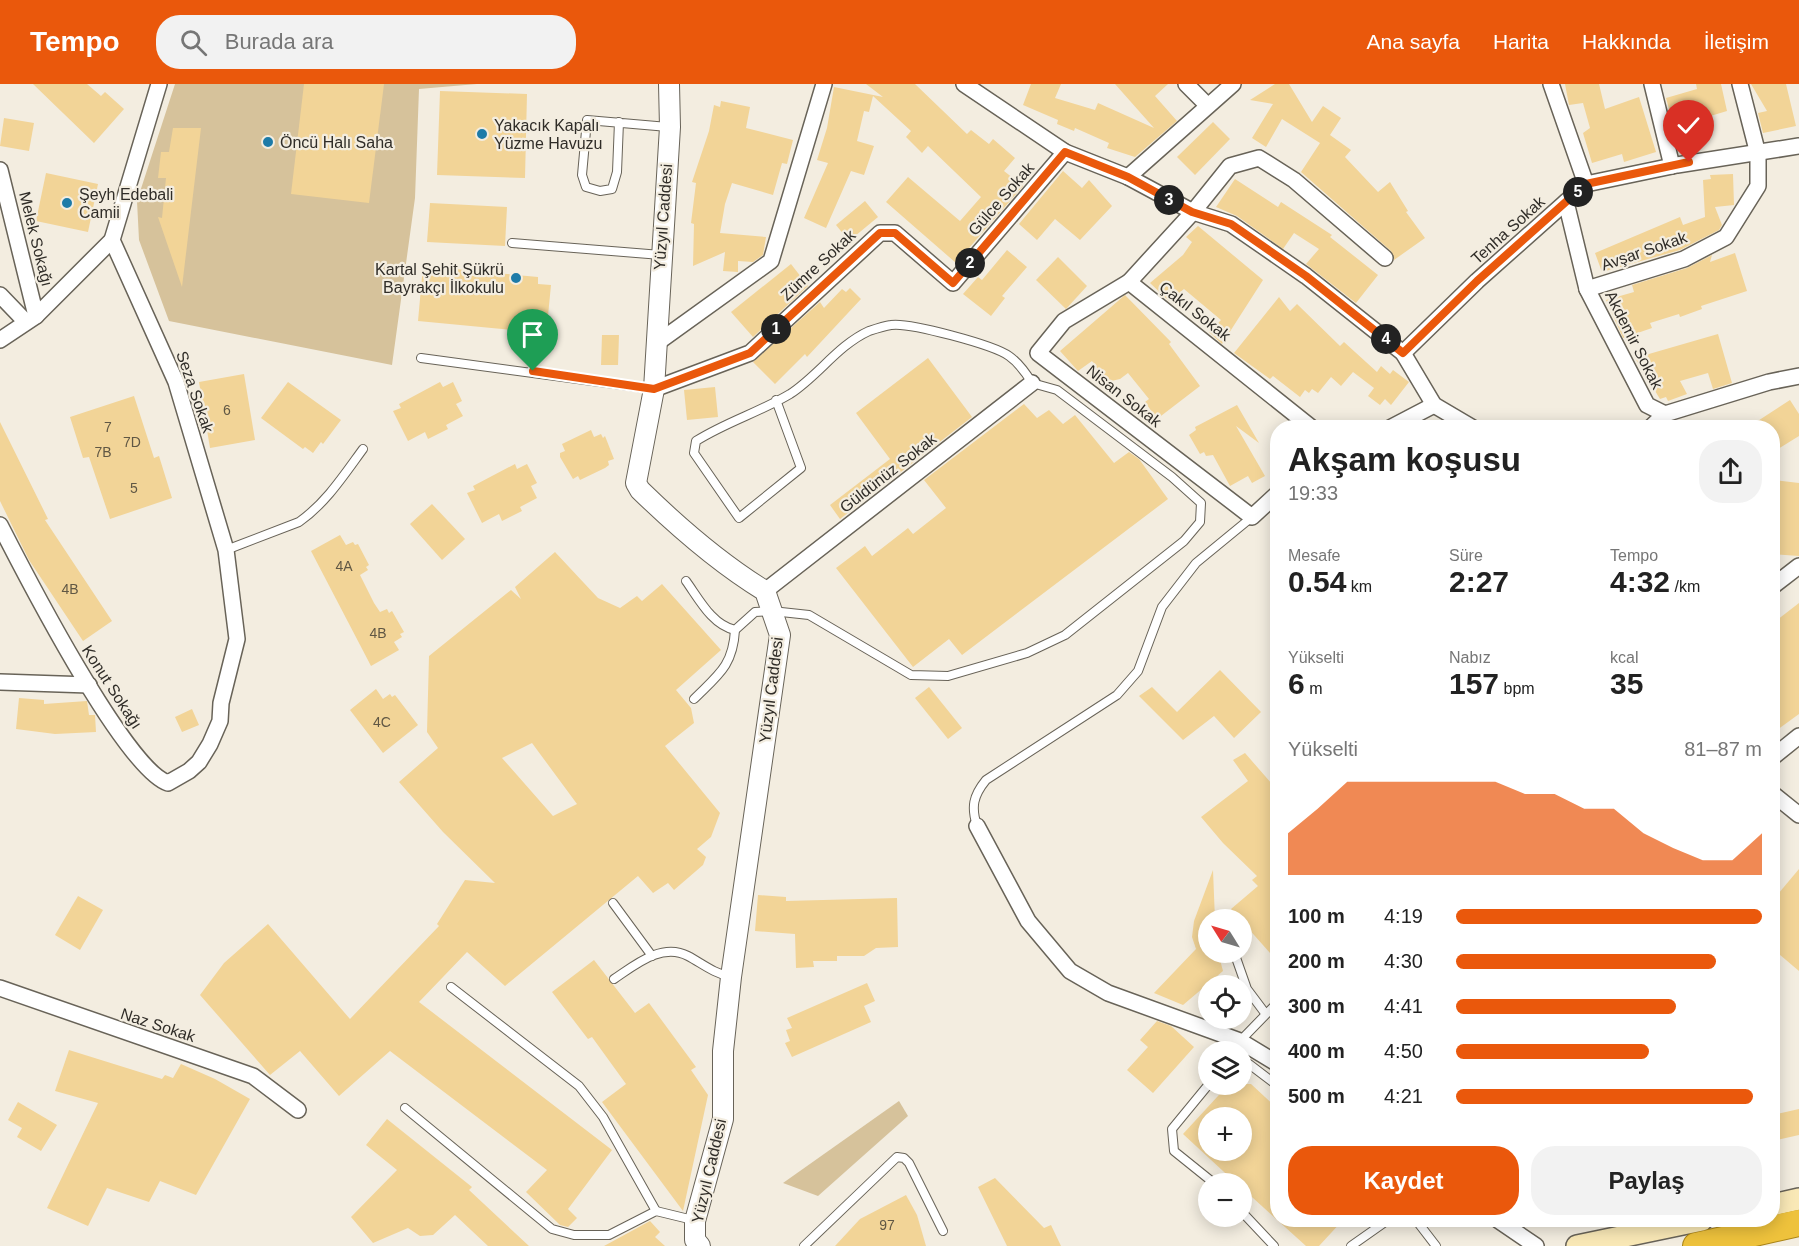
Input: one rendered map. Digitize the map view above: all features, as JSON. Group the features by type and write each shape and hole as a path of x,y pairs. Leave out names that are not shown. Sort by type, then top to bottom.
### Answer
{"highway":[{"path":"1696,1246 1799,1223"}],"main road":[{"path":"1780,1203 1799,1199"},
{"path":"1577,1246 1668,1227"}],"street":[{"path":"0,340 31,319 112,240 159,84"},
{"name":"Yüzyıl Caddesi","path":"669,84 670,127 654,389 637,477 638,487 679,529 740,576 765,591 780,635 731,978 723,1051 723,1119 695,1221 695,1240 700,1246"},
{"path":"657,343 771,261 824,84"},
{"path":"964,84 1065,152 1128,177 1192,212 1231,224 1306,276 1403,353 1434,405 1459,420"},
{"path":"1186,84 1207,105"},
{"path":"1128,177 1233,84"},
{"path":"1551,84 1586,184 1672,166 1799,146"},
{"path":"1652,84 1672,166"},
{"name":"Avşar Sokak","path":"1587,289 1684,259 1726,237 1758,186 1758,154 1740,84"},
{"name":"Gülce Sokak","path":"913,246 953,283 1065,152"},
{"path":"1129,282 1230,166 1259,158 1293,180 1385,258"},
{"name":"Melek Sokağı","path":"0,170 31,319"},
{"name":"Tenha Sokak","path":"1403,353 1477,281 1586,184"},
{"name":"Akdemir Sokak","path":"1566,202 1587,289 1647,405 1665,414"},
{"name":"Zümre Sokak","path":"654,389 750,353 880,233 895,233 913,246"},
{"name":"Seza Sokak","path":"112,240 176,382 226,550 237,639 221,703 220,721"},
{"name":"Çakıl Sokak","path":"1129,282 1302,420"},
{"name":"Nisan Sokak","path":"1129,282 1064,321 1038,353 1252,516"},
{"path":"0,295 31,319"},
{"path":"1659,420 1665,414 1769,382 1799,376"},
{"name":"Güldünüz Sokak","path":"765,591 1032,383"},
{"path":"1405,420 1434,405"},
{"path":"1252,516 1270,500"},
{"name":"Konut Sokağı","path":"0,525 89,686 145,767 159,780 168,783 176,780 200,762 220,721"},
{"path":"1780,581 1799,566"},
{"path":"0,682 89,686"},
{"path":"1780,751 1799,736"},
{"path":"1780,800 1799,815"},
{"path":"976,826 1028,921 1070,971 1108,993 1240,1041"},
{"name":"Naz Sokak","path":"0,988 253,1076 298,1110"},
{"path":"1252,1048 1270,1059"},
{"path":"1508,1227 1536,1246"}],"lane":[{"path":"619,122 617,172 612,189 600,191 586,187 582,175 587,120 619,122 670,127"},
{"path":"512,243 661,255"},
{"path":"694,699 723,670 734,650 735,630 755,612 772,611 816,618 911,675 948,676 1027,653 1065,635 1184,541 1200,522 1201,503 1172,477 1058,390 1032,383 1025,371 1009,355 986,344 892,324 869,331 847,345 791,393 776,400 696,441 694,453 739,518 801,468 776,400"},
{"path":"421,358 654,389"},
{"path":"226,550 299,522 329,494 363,449"},
{"path":"976,826 972,809 975,794 986,780 1117,695 1138,671 1162,607 1196,563 1252,516"},
{"path":"686,581 712,616 725,628 735,630"},
{"path":"614,903 652,956"},
{"path":"614,979 652,956 669,952 688,956 711,971 731,978"},
{"path":"1238,963 1247,989 1265,1013"},
{"path":"451,987 579,1086 603,1116 656,1212"},
{"path":"1240,1041 1270,1009"},
{"path":"1252,1066 1270,1080"},
{"path":"1200,1095 1172,1129 1174,1151 1201,1173"},
{"path":"405,1108 552,1229 574,1235 609,1235 656,1212 695,1221"},
{"path":"804,1246 893,1159 901,1156 909,1163 943,1231"},
{"path":"1252,1223 1274,1246"},
{"path":"1351,1246 1378,1227"},
{"path":"1421,1227 1436,1246"}],"shaded area":[{"name":"Öncü Halı Saha","path":"175,84 477,84 419,89 415,198 392,365 169,321 139,240 137,201"},
{"path":"899,1101 908,1116 818,1196 783,1183"}],"building":[{"path":"33,84 87,84 101,96 105,92 124,109 94,143"},
{"path":"304,84 384,84 369,203 291,194"},
{"path":"866,84 915,84 967,134 971,130 989,144 993,139 1015,158 1004,171 1023,186 956,263 886,202 908,177 960,221 981,197 928,146 922,153 906,137 911,131 873,96 869,112 864,111 857,141 874,146 864,175 851,171 826,228 804,218 828,163 817,160 827,128 834,87 883,97"},
{"path":"1031,84 1061,84 1055,98 1095,110 1098,103 1154,128 1115,84 1168,84 1155,96 1177,121 1135,157 1107,148 1109,143 1075,128 1074,131 1057,124 1058,120 1023,105"},
{"path":"1275,84 1289,84 1312,122 1323,106 1341,118 1330,135 1351,150 1345,157 1378,192 1390,182 1408,211 1406,212 1425,238 1394,260 1391,251 1301,172 1320,143 1282,119 1266,147 1252,138 1273,104 1250,100"},
{"path":"1565,84 1599,84 1605,109 1639,97 1656,152 1624,162 1622,154 1592,163 1583,133 1590,128 1583,103 1569,105"},
{"path":"1696,84 1721,84 1727,111 1674,127 1666,98 1697,89"},
{"path":"1751,84 1786,84 1796,126 1763,133 1758,113 1767,111"},
{"name":"Yakacık Kapalı Yüzme Havuzu","path":"440,91 527,94 525,178 437,175"},
{"path":"721,101 750,107 746,128 793,140 787,164 782,163 773,195 732,183 725,204 720,233 766,237 763,255 753,262 738,261 738,272 723,271 725,252 693,266 694,224 691,223 696,183 692,182 709,131 714,105 720,107"},
{"path":"4,118 34,123 29,151 0,146"},
{"path":"1213,122 1230,139 1195,175 1177,157"},
{"path":"173,128 201,128 182,287 158,217 162,218 166,178 158,178 161,152 169,152"},
{"path":"1063,171 1082,188 1089,180 1112,206 1080,240 1055,219 1037,240 1019,224"},
{"name":"Şeyh Edebali Camii","path":"46,173 98,184 88,232 36,221"},
{"path":"1733,174 1734,205 1715,207 1722,225 1719,230 1680,250 1602,272 1595,253 1680,217 1683,225 1705,217 1703,180 1711,179 1710,175"},
{"path":"1235,179 1278,207 1281,202 1332,235 1330,237 1378,275 1356,303 1306,264 1319,249 1294,233 1283,249 1237,216 1216,207"},
{"path":"865,201 878,217 849,241 836,225"},
{"path":"430,203 507,207 505,246 427,242"},
{"path":"1198,226 1263,280 1222,344 1209,332 1221,320 1184,289 1169,301 1150,283 1183,255 1192,242 1186,237"},
{"path":"1007,250 1027,267 1002,296 1005,298 991,316 963,294 978,277 982,280"},
{"path":"1735,253 1747,291 1701,306 1702,309 1680,317 1679,314 1650,323 1652,328 1623,338 1606,300 1634,292 1632,285 1687,268 1712,255 1710,262"},
{"path":"1058,257 1087,286 1066,309 1036,280"},
{"path":"791,264 808,286 753,337 731,312"},
{"path":"423,266 538,277 538,284 551,285 547,326 534,324 533,332 418,321"},
{"path":"850,288 861,299 807,357 805,354 775,384 753,362 820,302 824,308 842,289 846,292"},
{"path":"1125,295 1171,342 1169,344 1200,386 1157,419 1145,402 1149,399 1128,373 1120,379 1107,382 1092,361 1078,371 1060,351"},
{"path":"1279,297 1290,311 1297,304 1340,346 1344,342 1377,372 1381,366 1390,374 1393,370 1409,382 1391,405 1385,399 1380,405 1368,396 1374,388 1353,372 1341,386 1331,377 1318,393 1312,389 1309,393 1305,390 1300,397 1273,376 1270,379 1234,353"},
{"path":"1718,334 1732,383 1713,389 1708,373 1680,381 1687,394 1668,401 1666,397 1660,399 1635,358"},
{"path":"602,335 619,335 618,365 601,365"},
{"path":"928,358 972,417 840,519 830,505 890,459 856,413"},
{"path":"244,374 255,440 210,448 199,382"},
{"path":"288,382 341,420 323,444 321,442 313,453 305,447 303,449 261,418"},
{"path":"440,382 443,387 453,382 462,401 456,404 463,416 446,425 448,429 428,439 425,432 408,441 393,411 401,408 399,404"},
{"path":"715,387 718,417 687,420 684,390"},
{"path":"134,396 154,458 159,456 172,498 110,519 89,457 83,458 70,417"},
{"path":"1790,400 1799,414 1799,436 1780,448 1780,420 1759,420"},
{"path":"1024,404 1037,418 1049,410 1063,424 1075,415 1114,463 1129,452 1139,459 1168,499 962,655 949,639 913,667 836,568 865,546 872,556 908,528 913,534 946,508 924,480"},
{"path":"1237,405 1259,443 1236,426 1265,476 1252,483 1248,476 1230,486 1213,455 1206,456 1204,452 1200,454 1189,435 1196,430 1195,427"},
{"path":"0,422 48,519 45,520 112,621 83,641 29,560 0,501"},
{"path":"591,430 594,437 601,434 603,438 605,436 614,459 608,461 609,465 605,468 580,480 578,476 573,479 560,457 560,453 565,451 562,444"},
{"path":"515,464 517,469 527,464 537,483 531,486 537,498 520,507 522,511 502,521 499,514 482,523 467,493 475,490 473,486"},
{"path":"1780,481 1799,483 1799,556 1780,555"},
{"path":"432,504 465,539 442,560 410,524"},
{"path":"340,535 346,545 353,542 355,545 358,544 369,565 366,567 368,570 360,575 374,603 380,612 387,609 389,613 392,611 404,632 400,634 402,637 394,642 399,650 371,666 311,551"},
{"path":"555,552 598,598 620,608 637,596 642,601 662,584 721,650 676,690 691,708 694,723 665,746 720,813 711,837 697,849 706,857 703,865 674,890 668,883 653,893 638,876 505,986 467,952 419,1002 612,1150 568,1209 577,1218 568,1227 560,1225 526,1192 547,1170 390,1051 339,1096 300,1051 270,1075 200,995 224,963 268,924 350,1019 439,926 437,924 465,880 495,883 443,832 399,782 438,748 427,732 429,656 511,590 521,599 515,587","holes":["532,743 577,804 553,816 502,758"]},
{"path":"1799,603 1799,714 1780,728 1780,618"},
{"path":"1220,670 1261,712 1234,738 1214,716 1183,740 1139,696 1152,687 1177,712"},
{"path":"929,687 962,728 948,739 915,698"},
{"path":"376,689 383,699 390,694 392,697 395,695 418,725 383,753 350,710"},
{"path":"19,698 44,700 44,704 87,701 89,715 95,715 96,732 55,734 16,729"},
{"path":"192,709 199,725 182,732 175,717"},
{"path":"1245,753 1270,782 1270,953 1252,933 1252,909 1231,909 1258,886 1252,880 1257,876 1223,843 1201,817 1248,781 1233,760"},
{"path":"1799,869 1799,971 1780,955 1780,892"},
{"path":"1213,870 1215,909 1198,909"},
{"path":"758,895 786,897 786,901 897,898 898,947 876,948 864,956 837,956 837,961 813,961 814,967 796,968 795,934 755,931"},
{"path":"78,896 103,910 80,950 55,935"},
{"path":"1198,910 1198,963 1221,963 1223,971 1218,975 1198,975 1198,992 1183,1005 1154,993 1196,949 1192,937"},
{"path":"594,960 635,1013 649,1003 696,1067 691,1070 708,1095 683,1211 602,1102 626,1084 592,1037 588,1039 552,992"},
{"path":"867,983 875,1001 864,1006 871,1022 792,1057 785,1043 790,1041 786,1030 792,1028 787,1018"},
{"path":"1157,1021 1171,1026 1194,1047 1153,1093 1127,1070 1148,1047 1140,1040"},
{"path":"69,1050 162,1079 165,1075 173,1078 181,1064 215,1079 250,1099 196,1195 160,1181 149,1202 107,1188 88,1226 47,1208 98,1103 55,1091"},
{"path":"1252,1085 1270,1102 1270,1213 1252,1197 1252,1173 1225,1173 1212,1161 1252,1161 1252,1107 1208,1107 1219,1095 1252,1095"},
{"path":"18,1102 57,1125 41,1151 17,1137 22,1128 8,1120"},
{"path":"1799,1109 1799,1135 1780,1139 1780,1113"},
{"path":"1198,1118 1198,1148 1183,1134"},
{"path":"387,1119 472,1187 469,1190 529,1246 488,1246 455,1215 433,1235 420,1236 408,1228 373,1243 351,1217 397,1170 366,1145"},
{"path":"995,1178 1044,1228 1051,1225 1061,1246 1007,1246 978,1187"},
{"path":"906,1195 917,1215 926,1246 835,1246 860,1219"},
{"path":"650,1221 660,1232 655,1237 665,1246 604,1246"},
{"path":"1285,1227 1337,1227 1319,1246 1306,1246"}],"place":[{"name":"Yakacık Kapalı Yüzme Havuzu","path":"482,134"},
{"name":"Öncü Halı Saha","path":"268,142"},
{"name":"Şeyh Edebali Camii","path":"67,203"},
{"name":"Kartal Şehit Şükrü Bayrakçı İlkokulu","path":"516,278"}],"route":[{"path":"533,371 654,389 750,353 880,233 895,233 913,246 953,283 1065,152 1128,177 1192,212 1231,224 1306,276 1403,353 1477,281 1586,184 1689,162"}]}
